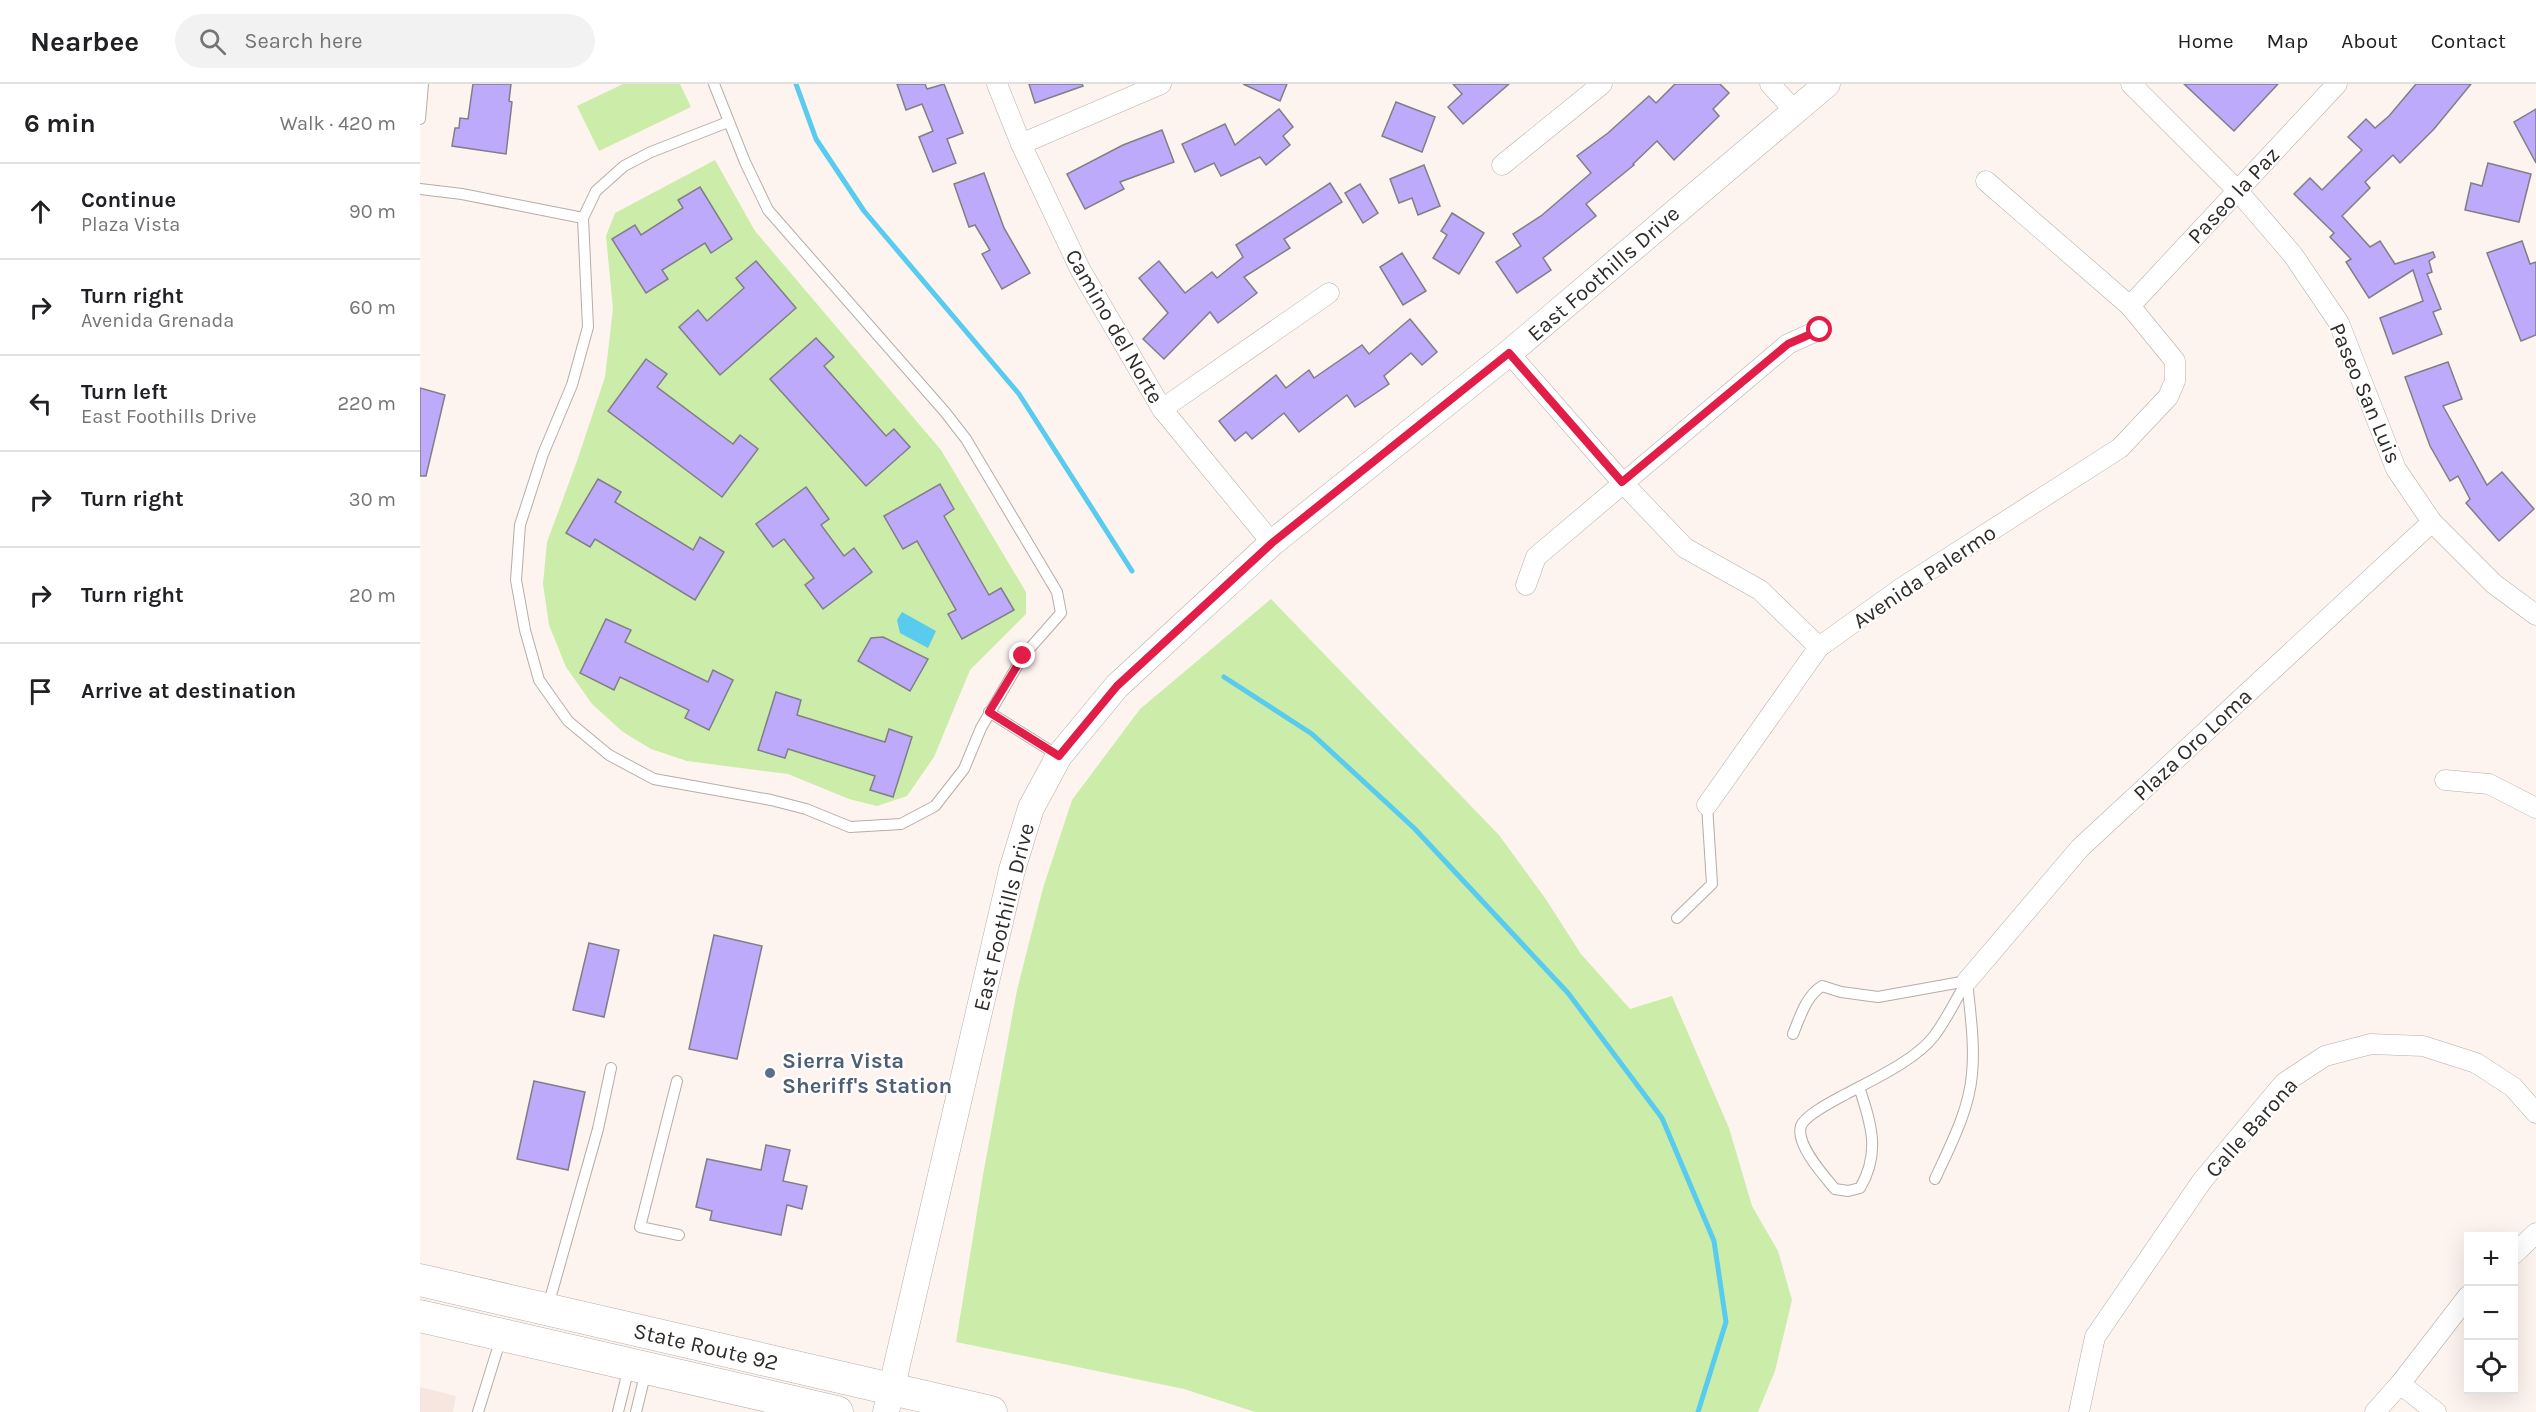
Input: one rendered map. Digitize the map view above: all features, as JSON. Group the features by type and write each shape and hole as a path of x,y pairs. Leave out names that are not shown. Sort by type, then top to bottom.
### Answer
{"main road":[{"name":"State Route 92","path":"420,1280 547,1310 889,1400 991,1412"},
{"name":"State Route 92","path":"420,1316 638,1366 783,1406 837,1412"}],"street":[{"name":"Camino del Norte","path":"997,84 1021,144 1080,269 1162,409 1272,543"},
{"path":"1021,144 1161,84"},
{"path":"1502,165 1602,84"},
{"path":"1770,84 1794,110"},
{"name":"East Foothills Drive","path":"889,1400 1012,870 1031,808 1059,756 1117,686 1272,543 1509,353 1827,84"},
{"name":"Paseo San Luis","path":"2131,84 2237,190 2292,255 2340,323 2396,469 2432,522 2494,584 2536,615"},
{"name":"Paseo la Paz","path":"2130,306 2337,84"},
{"path":"1986,181 2130,306"},
{"path":"1162,409 1329,293"},
{"name":"Avenida Palermo","path":"1707,805 1819,647 1903,587 2120,448 2168,397 2175,381 2175,361 2130,306"},
{"path":"1526,585 1536,557 1622,482 1788,344 1820,330"},
{"path":"1509,353 1622,482 1685,548 1760,590 1819,647"},
{"name":"Plaza Oro Loma","path":"1967,981 2080,848 2432,522"},
{"path":"2445,780 2489,784 2536,808"},
{"name":"Calle Barona","path":"2079,1412 2095,1337 2202,1180 2284,1083 2325,1056 2371,1044 2423,1046 2476,1063 2513,1088 2536,1113"},
{"path":"2518,1250 2536,1233"},
{"path":"2375,1412 2464,1302"},
{"path":"2400,1383 2436,1412"}],"lane":[{"path":"420,119 423,84"},
{"path":"714,84 728,122 768,210 962,433 1057,592 1060,613 1023,656 989,712 964,769 935,806 901,824 850,827 806,809 771,800 654,779 609,755 568,720 539,680 525,630 516,580 520,525 543,454 572,385 588,327 583,218 596,191 624,166 651,152 728,122"},
{"path":"420,189 462,194 583,218"},
{"path":"989,712 1059,756"},
{"path":"1677,918 1713,884 1707,805"},
{"path":"1793,1034 1806,1004 1814,991 1822,986 1841,992 1878,997 1967,981"},
{"path":"1859,1087 1868,1112 1874,1154 1860,1188 1848,1191 1835,1189 1816,1167 1801,1139 1801,1126 1807,1118 1923,1048 1934,1037 1967,981"},
{"path":"1935,1179 1960,1123 1973,1074 1967,981"},
{"path":"547,1310 598,1129 610,1068"},
{"path":"677,1081 640,1227 679,1235"},
{"path":"478,1412 502,1335"},
{"path":"618,1412 638,1366"},
{"path":"636,1412 638,1366"}],"shaded area":[{"path":"420,1387 456,1396 453,1412 420,1412"}],"green space":[{"path":"623,84 680,84 691,107 599,151 577,106"},
{"path":"715,160 755,231 941,450 1026,592 1026,614 970,670 934,757 907,796 877,806 849,799 788,774 687,761 651,749 623,732 592,704 566,667 549,625 543,584 547,542 605,377 613,309 606,236 615,213"},
{"path":"1271,599 1499,835 1545,898 1581,954 1630,1009 1672,996 1729,1128 1752,1206 1778,1251 1792,1300 1775,1371 1758,1412 1255,1412 1184,1389 956,1342 983,1175 1017,990 1043,888 1072,800 1140,709"}],"water":[{"path":"902,612 936,631 928,648 900,633 897,620"}],"building":[{"path":"473,84 511,84 509,101 512,102 506,154 452,146 455,128 459,128 460,118 468,119"},
{"path":"897,84 925,84 927,89 944,84 963,133 947,139 956,163 933,172 919,137 933,131 922,104 906,110"},
{"path":"1029,84 1082,84 1083,86 1035,103"},
{"path":"1243,84 1287,84 1280,101"},
{"path":"1453,84 1509,84 1463,124 1448,107 1462,94"},
{"path":"1675,84 1720,84 1729,93 1713,109 1719,116 1674,160 1657,141 1634,165 1586,204 1596,216 1543,258 1551,270 1517,293 1496,262 1521,246 1513,234 1541,216 1591,173 1577,156 1608,133 1649,96 1656,103"},
{"path":"2184,84 2278,84 2234,131"},
{"path":"2416,84 2471,84 2434,129 2400,163 2393,155 2365,182 2370,188 2342,216 2370,247 2380,241 2395,264 2433,252 2435,257 2429,261 2432,272 2427,274 2441,309 2433,312 2442,334 2393,354 2380,318 2423,301 2413,270 2369,298 2346,262 2351,259 2330,237 2334,233 2294,194 2310,178 2322,190 2362,150 2348,137 2366,119 2375,128 2389,116"},
{"path":"1396,102 1435,117 1422,152 1382,136"},
{"path":"1279,109 1293,127 1283,136 1290,145 1266,165 1260,157 1221,176 1214,163 1195,172 1182,144 1225,124 1235,145"},
{"path":"2536,109 2536,163 2514,122"},
{"path":"1162,130 1174,162 1120,182 1124,189 1085,209 1067,174 1123,145"},
{"path":"2488,163 2531,174 2519,222 2465,210 2471,183 2482,186"},
{"path":"1424,165 1440,206 1418,215 1412,198 1399,203 1390,179"},
{"path":"984,173 1004,228 1030,273 1002,289 982,254 990,250 975,225 969,227 954,184"},
{"path":"1330,183 1342,202 1284,239 1290,248 1244,277 1257,293 1218,323 1210,312 1164,359 1143,339 1168,313 1139,278 1159,261 1185,293 1212,272 1217,278 1243,257 1236,245"},
{"path":"1360,184 1378,213 1363,223 1345,193"},
{"path":"700,187 732,239 711,253 705,243 662,270 668,279 646,293 612,239 635,225 641,235 683,208 678,200"},
{"path":"1452,213 1484,233 1459,274 1433,258 1447,235 1441,231"},
{"path":"2522,241 2530,264 2536,262 2536,335 2521,341 2487,253"},
{"path":"1402,253 1426,291 1403,305 1380,267"},
{"path":"756,261 796,308 720,375 679,327 698,310 707,321 744,288 736,278"},
{"path":"1410,319 1437,352 1422,365 1411,353 1384,376 1389,384 1355,407 1347,395 1299,432 1284,413 1252,439 1246,432 1235,441 1219,421 1276,375 1286,388 1309,370 1314,378 1362,345 1369,354"},
{"path":"816,338 834,357 824,366 886,436 894,429 910,447 866,486 770,379"},
{"path":"646,359 667,374 657,387 733,444 740,435 758,449 722,497 608,411"},
{"path":"2448,362 2462,399 2443,406 2487,485 2502,472 2534,509 2499,541 2466,503 2470,499 2458,476 2450,481 2430,446 2405,377"},
{"path":"420,388 445,395 426,476 420,476"},
{"path":"598,479 621,492 615,502 693,550 700,537 724,552 695,600 595,539 590,547 566,533"},
{"path":"940,484 954,509 944,516 989,595 1001,588 1014,610 962,639 948,614 956,610 917,541 903,549 884,516"},
{"path":"806,487 829,519 821,525 844,556 854,548 872,572 823,609 805,585 814,578 784,539 773,547 756,524"},
{"path":"606,619 631,630 625,642 708,682 713,670 733,680 709,730 685,718 689,710 620,677 614,690 580,673"},
{"path":"883,637 928,659 910,691 858,661 871,638"},
{"path":"776,692 801,700 797,715 885,742 889,729 912,737 893,797 870,790 875,776 788,749 785,758 758,750"},
{"path":"714,935 762,946 737,1059 689,1049"},
{"path":"589,943 619,950 604,1017 573,1010"},
{"path":"534,1081 585,1092 568,1170 517,1159"},
{"path":"766,1145 790,1150 783,1181 807,1186 802,1209 787,1205 781,1235 710,1220 712,1211 696,1207 707,1159 761,1170"}],"waterway":[{"path":"796,84 816,139 864,211 1019,394 1132,571"},
{"path":"1224,677 1312,734 1414,828 1568,993 1662,1118 1714,1241 1726,1322 1698,1412"}],"place":[{"name":"Sierra Vista Sheriff's Station","path":"770,1073"}],"route":[{"path":"1023,656 989,712 1059,756 1117,686 1272,543 1509,353 1622,482 1788,344 1820,330"}]}
